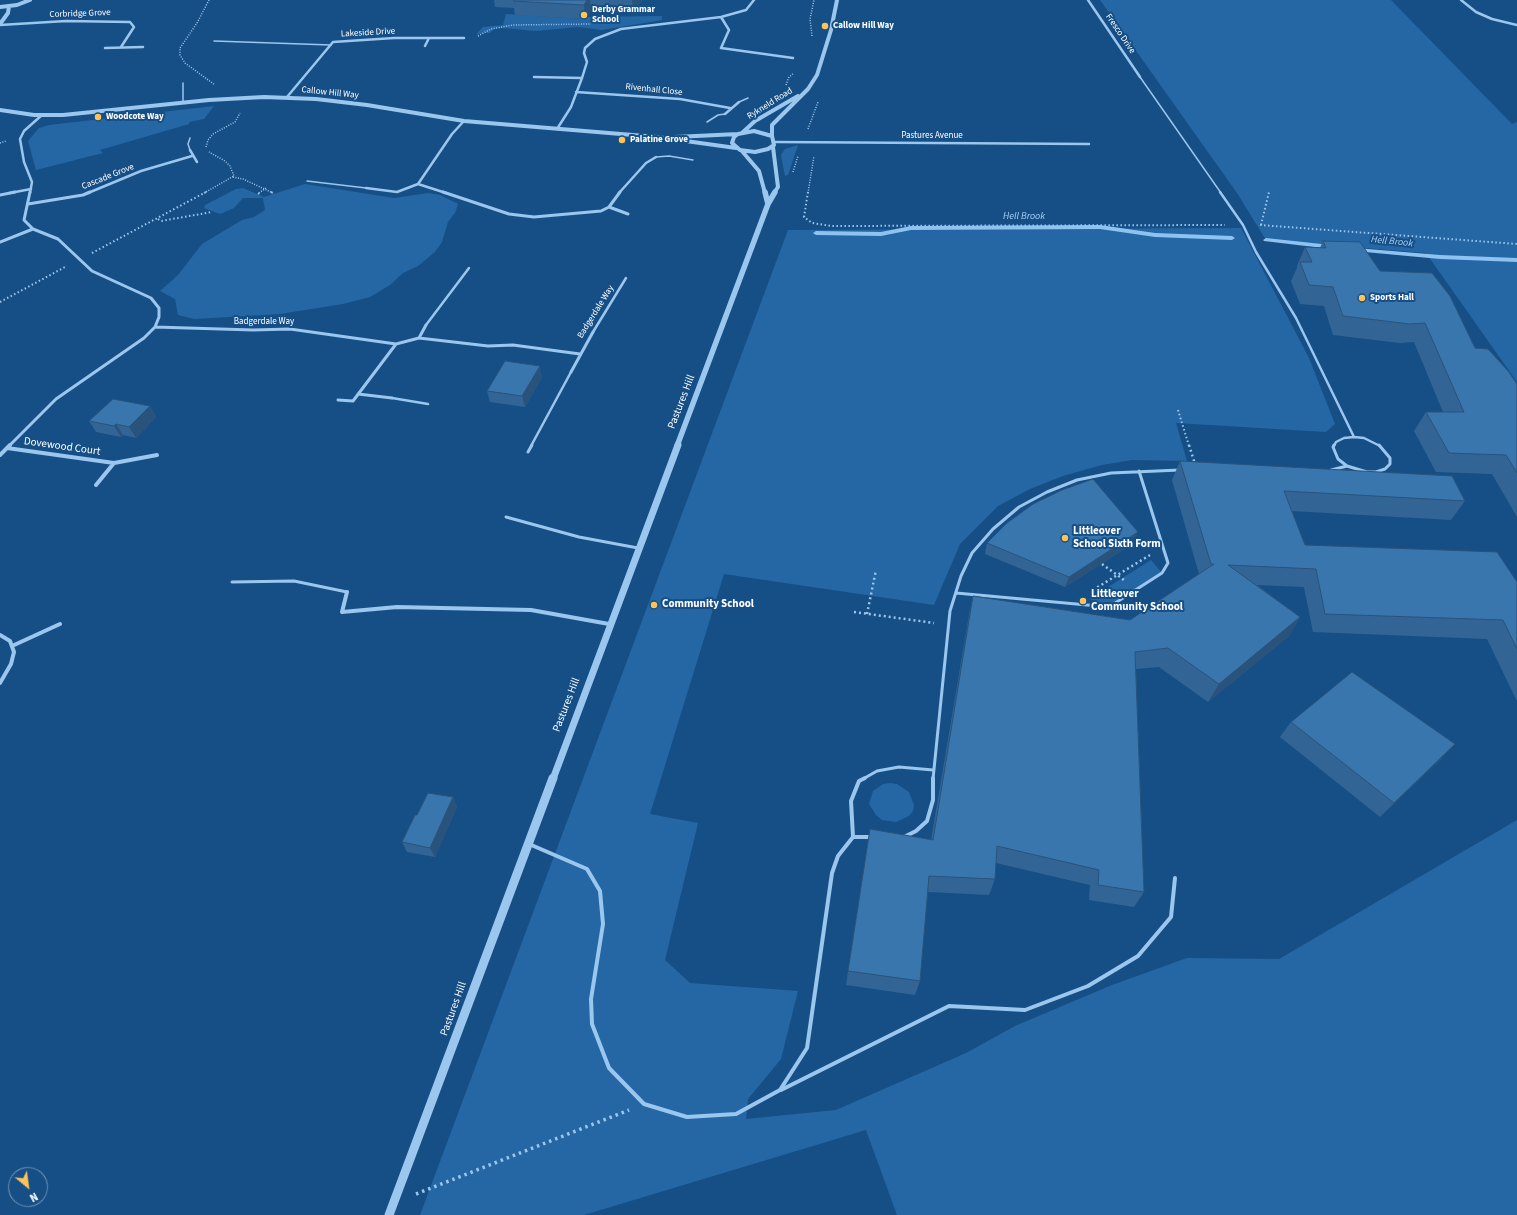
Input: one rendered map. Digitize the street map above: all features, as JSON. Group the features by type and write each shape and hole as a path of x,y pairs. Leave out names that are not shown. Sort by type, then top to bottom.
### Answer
{"street":[{"path":"0,7 30,0"},
{"path":"557,129 571,107 582,78 587,62 584,53 585,48 601,36 630,28 721,17 746,10 754,0"},
{"name":"Rykneld Road","path":"772,136 772,125 808,89 817,75 823,59 837,0"},
{"name":"Fresco Drive","path":"1088,0 1140,77"},
{"path":"1461,0 1476,12 1492,19 1517,25"},
{"path":"0,24 8,13 9,6"},
{"path":"721,17 729,30 721,48 793,58"},
{"name":"Corbridge Grove","path":"0,24 66,21 130,22 134,27 121,47"},
{"path":"425,46 429,38"},
{"name":"Lakeside Drive","path":"287,97 318,62 333,42 368,39 464,38"},
{"path":"104,48 143,46"},
{"path":"534,77 582,78"},
{"name":"Rykneld Road","path":"740,134 755,121 808,89"},
{"name":"Rivenhall Close","path":"576,92 680,99 730,108"},
{"name":"Callow Hill Way","path":"0,110 42,116 91,113 183,102 232,98 287,97 346,102 464,121 657,137 755,152 774,144"},
{"path":"725,114 730,108 739,102"},
{"path":"0,455 56,399 71,387 144,338 155,327 159,308 152,298 92,270 79,260 58,239 33,229 24,220 32,182 24,162 20,139 24,132 42,116"},
{"path":"366,188 398,192 418,184 452,134 464,121"},
{"name":"Callow Hill Way","path":"657,137 740,134 754,131 772,136"},
{"path":"740,134 732,140 732,143 759,171 768,204"},
{"name":"Pastures Hill","path":"389,1215 609,624 736,293 768,204 778,187 772,136"},
{"name":"Pastures Avenue","path":"774,144 816,142 1089,144"},
{"path":"190,150 192,156 198,162"},
{"name":"Cascade Grove","path":"28,204 83,195 141,171 192,156"},
{"path":"418,184 498,212 522,216 568,215 601,210 609,207 619,193 646,163 656,157"},
{"path":"0,195 31,189"},
{"path":"609,207 628,214"},
{"path":"0,242 33,229"},
{"path":"419,338 426,325"},
{"name":"Badgerdale Way","path":"155,327 253,330 290,329 396,344 419,338 488,346 513,345 580,354"},
{"name":"Badgerdale Way","path":"571,372 593,332"},
{"path":"338,400 353,401 396,344"},
{"path":"358,394 392,398"},
{"name":"Dovewood Court","path":"7,448 114,464 157,455"},
{"name":"Dovewood Court","path":"96,485 114,464"},
{"path":"347,592 342,612 397,607 531,610 609,624"},
{"path":"12,646 60,624"},
{"path":"0,635 10,641 14,652 11,664 0,683"}],"lane":[{"path":"214,41 331,45"},
{"path":"1140,77 1243,225 1256,252 1296,318 1354,437"},
{"path":"183,102 184,83"},
{"path":"739,102 748,98"},
{"path":"707,122 718,115 725,114"},
{"path":"190,138 188,144 190,150"},
{"path":"656,157 669,156 693,160"},
{"path":"307,180 366,188"},
{"path":"426,325 469,268"},
{"name":"Badgerdale Way","path":"593,332 626,278"},
{"path":"528,452 571,372"},
{"path":"392,398 428,404"},
{"path":"1354,437 1364,438 1379,445 1390,458 1390,464 1385,469 1376,472 1358,471 1338,459 1333,447 1336,442 1344,438 1354,437"},
{"path":"1328,470 1348,466"},
{"path":"896,838 902,838 916,831 927,821 933,800 933,770 950,611 961,576 972,553 993,529 1018,507 1047,492 1077,480 1112,473 1197,470"},
{"path":"956,593 1109,607 1162,573 1168,563 1139,471"},
{"path":"506,517 579,538 638,548"},
{"path":"232,582 294,581 347,592"},
{"path":"780,1090 807,1048 832,873 838,856 853,837 851,801 859,781 877,771 899,767 933,770"},
{"path":"853,837 877,837"},
{"path":"527,843 587,869 600,891 604,924 592,999 592,1024 609,1068 644,1104 687,1117 736,1114 780,1090 949,1006 1024,1010 1088,986 1138,956 1171,917 1175,878"}],"path":[{"path":"209,0 180,48 180,55 185,63 212,82 223,95 233,94 229,104 244,104 235,122 213,134 205,145 208,151 225,161 230,166 234,176 233,177"},
{"path":"813,40 810,18 814,0"},
{"path":"464,38 483,35 491,29 514,24 592,24"},
{"path":"785,88 789,77 795,71"},
{"path":"816,142 804,217 812,223 831,226 1261,225 1517,244"},
{"path":"0,302 233,177 243,179 266,188 273,193"},
{"path":"258,194 266,188"},
{"path":"1261,225 1269,192"},
{"path":"157,219 161,221 212,212"},
{"path":"1178,410 1197,470"},
{"path":"1089,593 1147,556"},
{"path":"1102,564 1137,589"},
{"path":"867,614 876,570"},
{"path":"854,612 925,622"},
{"path":"394,1203 644,1104"}],"shaded area":[{"path":"1100,0 1391,0 1512,124 1517,122 1517,382 1426,253 1266,240 1237,193"},
{"path":"506,14 585,19 587,17 662,16 662,20 602,30 578,27 536,31 502,28 494,29 490,33 476,34 483,27 503,25"},
{"path":"214,106 204,119 189,122 189,124 100,150 103,153 36,170 28,141 39,128 49,125"},
{"path":"798,145 788,175 785,176 781,155 785,149"},
{"path":"305,184 394,198 428,193 440,195 458,204 455,213 448,222 442,242 435,252 418,266 403,273 390,285 370,297 343,304 280,314 194,319 178,315 175,299 160,291 178,275 202,244 242,220 254,217 265,210 263,198 243,198 234,208 220,214 204,208 205,205 236,189 243,188 264,197"},
{"path":"1241,228 1309,358 1335,424 1326,432 1176,423 1187,461 1132,460 1102,465 1063,476 1030,489 998,506 960,544 934,605 724,574 650,814 698,823 665,960 690,983 798,991 781,1059 748,1099 746,1119 836,1110 966,1053 1015,1026 1112,985 1187,958 1279,959 1517,820 1517,1215 897,1215 866,1130 584,1215 420,1215 788,230"},
{"path":"1151,560 1162,573 1109,607 1089,599"},
{"path":"883,784 897,784 909,792 914,805 913,811 909,816 896,822 882,820 876,815 869,804 873,791"}],"building":[{"path":"587,0 584,5 513,1"},
{"path":"1323,241 1360,242 1380,271 1432,273 1450,296 1475,348 1488,349 1509,372 1517,384 1517,473 1506,455 1449,453 1426,412 1464,412 1425,323 1410,324 1343,316 1333,287 1309,285 1300,262 1312,262 1305,247 1326,248"},
{"path":"505,361 540,366 522,396 487,391"},
{"path":"113,399 150,406 129,427 116,424 114,426 89,421"},
{"path":"1180,461 1452,476 1465,501 1284,491 1305,545 1497,552 1517,582 1517,649 1503,620 1325,614 1316,569 1228,565 1300,617 1219,684 1168,648 1135,652 1144,892 1098,885 1099,870 997,846 995,879 929,876 920,981 848,971 870,829 933,840 973,596 1130,620 1214,564 1211,564"},
{"name":"Littleover School Sixth Form","path":"1093,479 1138,532 1069,577 987,543 1007,523 1033,504 1062,490"},
{"path":"1352,672 1455,744 1394,803 1291,722"},
{"path":"428,793 453,797 430,848 402,842 415,815 417,815"}],"waterway":[{"name":"Hell Brook","path":"816,233 881,234 911,228 1100,227 1155,235 1232,238"},
{"name":"Hell Brook","path":"1266,240 1331,247"},
{"name":"Hell Brook","path":"1356,250 1440,257 1517,260"}],"place":[{"name":"Derby Grammar School","path":"584,15"},
{"name":"Callow Hill Way","path":"825,26"},
{"name":"Woodcote Way","path":"98,117"},
{"name":"Palatine Grove","path":"622,140"},
{"name":"Sports Hall","path":"1362,298"},
{"name":"Littleover School Sixth Form","path":"1065,538"},
{"name":"Littleover Community School","path":"1083,601"},
{"name":"Community School","path":"654,605"}]}
